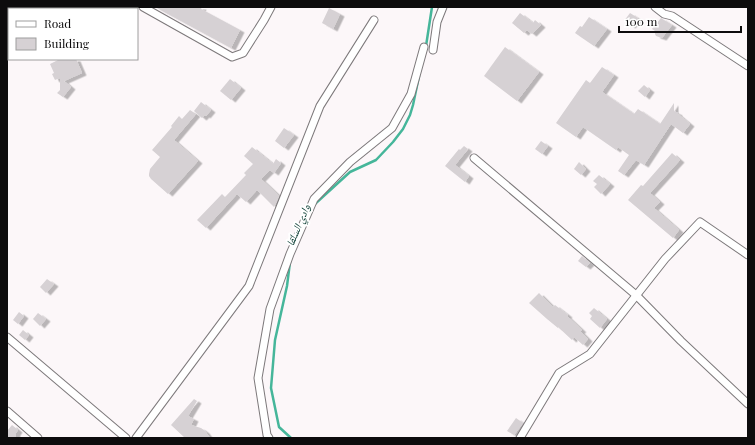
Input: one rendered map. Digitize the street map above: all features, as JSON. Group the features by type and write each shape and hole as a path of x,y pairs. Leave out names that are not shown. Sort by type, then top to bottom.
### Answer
{"street":[{"path":"143,7 232,57 243,53 271,7"},
{"path":"433,50 438,22 443,7"},
{"path":"655,7 664,14 672,16 748,66"},
{"path":"136,438 249,286 320,106 374,20"},
{"path":"269,438 267,435 258,378 270,309 290,254 314,199 350,162 392,128 411,94 424,47"},
{"path":"474,158 636,295 681,342 748,404"},
{"path":"520,438 559,373 590,354 665,259 700,222 748,255"},
{"path":"7,337 126,438"},
{"path":"7,411 38,438"},
{"path":"25,438 31,432"}],"building":[{"path":"155,7 202,7 201,9 240,30 231,48"},
{"path":"329,8 340,14 333,29 322,23"},
{"path":"520,13 533,23 535,20 541,25 532,34 527,30 524,33 512,23"},
{"path":"630,13 638,18 631,26 624,21"},
{"path":"589,17 607,29 594,46 575,33 580,26 582,27"},
{"path":"661,18 672,25 662,38 656,36 655,31 652,29"},
{"path":"505,47 539,72 517,101 484,76"},
{"path":"58,60 76,60 82,73 64,81 71,87 63,97 57,93 60,90 60,78 55,80 50,64"},
{"path":"602,67 614,75 602,92 634,114 638,109 660,124 674,103 674,111 690,124 683,133 671,124 644,165 636,160 624,175 618,171 629,155 618,147 616,150 583,127 576,137 556,123 586,80 590,83"},
{"path":"230,79 241,88 231,100 220,91"},
{"path":"644,85 650,90 645,97 638,91"},
{"path":"201,102 211,110 202,118 194,111"},
{"path":"190,110 196,114 174,140 198,161 168,194 149,176 150,169 160,157 152,150 172,127 171,126 179,116 182,119"},
{"path":"284,128 294,135 284,148 275,141"},
{"path":"541,141 548,146 542,154 535,149"},
{"path":"464,146 468,149 455,165 469,176 465,182 445,166 459,149 460,150"},
{"path":"252,147 273,164 276,159 281,163 274,173 270,170 261,179 279,196 274,207 257,190 246,202 237,194 206,228 197,220 222,194 225,197 246,175 244,173 253,164 244,156"},
{"path":"672,153 680,160 650,193 660,202 654,208 679,230 673,238 628,200 641,185 643,186"},
{"path":"579,162 586,169 581,175 574,169"},
{"path":"599,175 610,184 601,194 594,187 597,184 593,181"},
{"path":"582,256 590,263 586,267 578,261"},
{"path":"47,279 54,284 46,293 40,287"},
{"path":"539,293 553,307 555,305 568,315 567,316 582,330 580,331 588,339 583,345 574,337 572,340 529,303"},
{"path":"594,308 607,319 600,328 590,319 592,316 589,313"},
{"path":"19,312 24,316 18,324 13,320"},
{"path":"38,313 46,319 40,326 33,319"},
{"path":"23,330 29,335 25,340 19,335"},
{"path":"194,399 197,401 188,416 194,419 191,425 201,428 210,438 185,438 171,425"},
{"path":"516,418 523,423 514,435 507,431"},
{"path":"12,425 18,430 15,438 7,438 7,431"}],"waterway":[{"name":"وادي السلقا","path":"426,46 432,7"},
{"name":"وادي السلقا","path":"315,204 350,172 376,160 393,142 403,129 410,115 419,76"},
{"name":"وادي السلقا","path":"290,262 287,286 275,340 271,388 279,427 291,438"}]}
